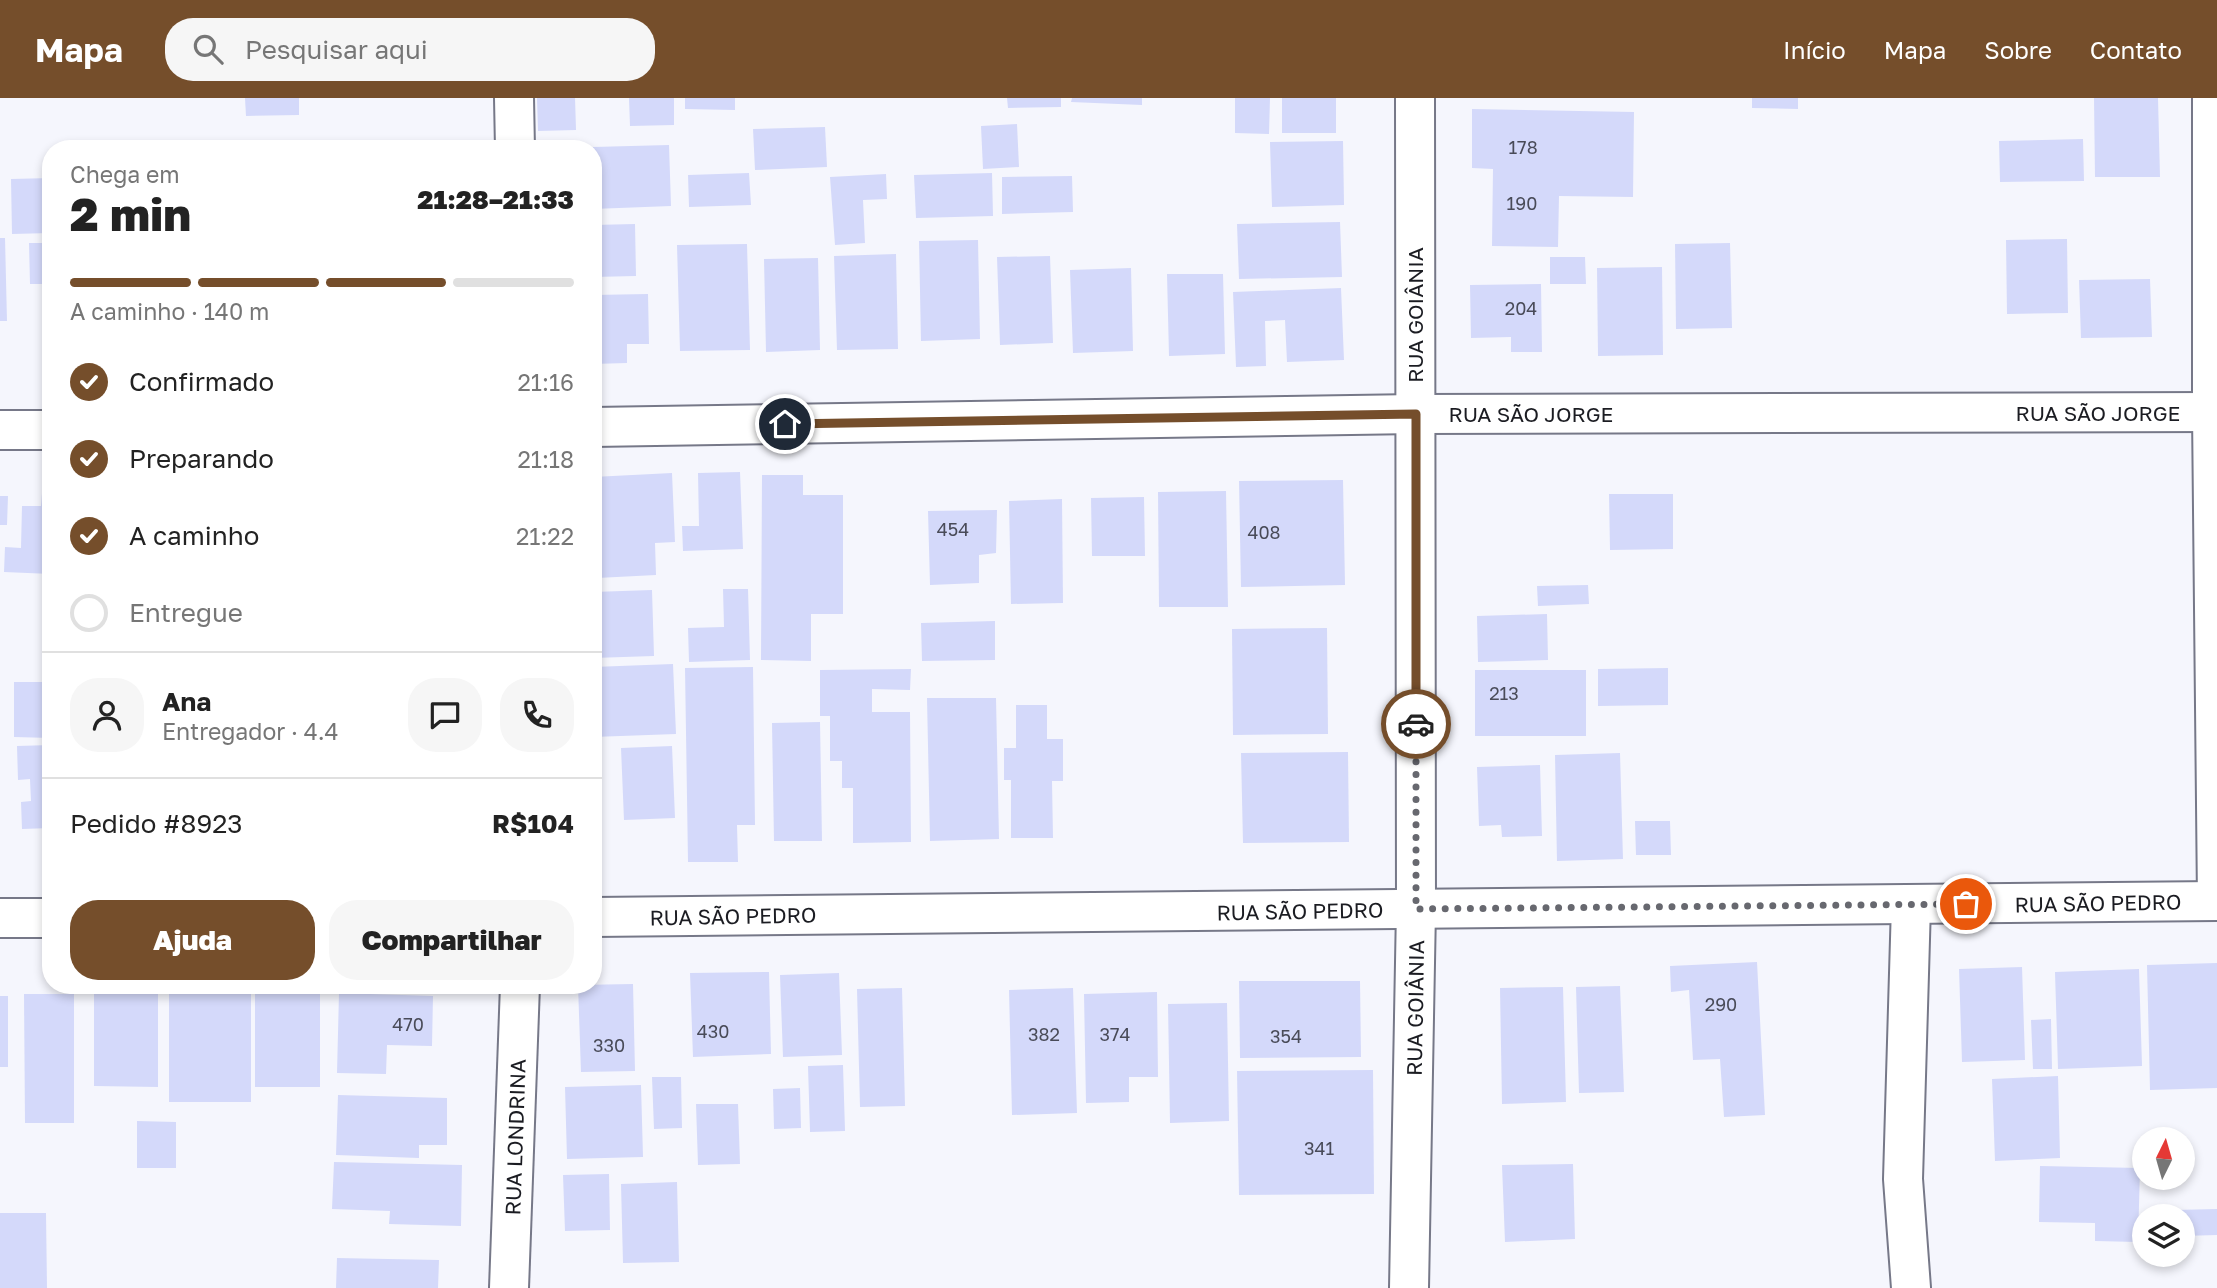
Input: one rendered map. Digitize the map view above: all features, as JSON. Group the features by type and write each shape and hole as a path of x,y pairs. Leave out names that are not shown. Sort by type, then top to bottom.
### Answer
{"street":[{"path":"514,98 515,140"},
{"name":"RUA GOIÂNIA","path":"1409,1288 1416,909 1415,98"},
{"path":"2212,98 2217,901"},
{"name":"RUA SÃO JORGE","path":"602,427 1416,414 2214,412"},
{"path":"0,430 42,430"},
{"name":"RUA SÃO PEDRO","path":"602,917 2217,901"},
{"path":"1911,905 1903,1180 1911,1288"},
{"path":"0,918 42,918"},
{"name":"RUA LONDRINA","path":"509,1288 520,994"}],"building":[{"path":"245,98 299,98 299,115 246,116"},
{"path":"537,98 575,98 576,130 538,131"},
{"path":"629,98 674,98 674,125 630,126"},
{"path":"685,98 735,98 735,110 685,109"},
{"path":"1007,98 1061,98 1061,107 1008,108"},
{"path":"1072,98 1142,98 1142,105 1071,102"},
{"path":"1235,98 1270,98 1269,134 1235,133"},
{"path":"1282,98 1336,98 1336,133 1282,133"},
{"path":"1752,98 1798,98 1798,109 1752,108"},
{"path":"2094,98 2158,98 2160,177 2095,177"},
{"path":"1472,109 1634,112 1633,197 1559,196 1558,247 1492,246 1493,169 1472,168"},
{"path":"1017,124 1019,167 983,169 981,126"},
{"path":"825,127 827,167 755,170 753,129"},
{"path":"2083,139 2084,181 2000,182 1999,141"},
{"path":"1343,141 1344,205 1272,207 1270,142"},
{"path":"669,145 671,206 602,209 602,147"},
{"path":"749,173 751,205 689,207 688,175"},
{"path":"992,173 993,216 916,218 914,175"},
{"path":"886,174 887,199 863,200 865,243 835,245 830,177"},
{"path":"1072,176 1073,212 1002,214 1002,177"},
{"path":"42,178 42,233 12,234 11,179"},
{"path":"1340,222 1342,277 1239,279 1237,224"},
{"path":"635,224 636,276 602,277 602,225"},
{"path":"0,238 5,238 7,321 0,321"},
{"path":"2067,239 2068,313 2007,314 2006,240"},
{"path":"978,240 980,339 921,341 919,241"},
{"path":"29,243 42,243 42,284 30,284"},
{"path":"1730,243 1732,328 1676,329 1675,244"},
{"path":"747,244 750,350 680,351 677,245"},
{"path":"896,254 898,349 837,350 834,256"},
{"path":"1050,256 1053,343 1000,345 997,257"},
{"path":"1550,257 1585,257 1586,284 1550,284"},
{"path":"818,258 820,350 766,352 764,259"},
{"path":"1662,267 1663,355 1598,356 1597,268"},
{"path":"1131,268 1133,351 1073,353 1070,270"},
{"path":"1167,274 1223,274 1225,354 1169,356"},
{"path":"2150,279 2152,337 2081,338 2079,280"},
{"path":"1541,284 1542,352 1511,352 1511,337 1471,338 1470,285"},
{"path":"1341,288 1344,360 1287,362 1285,320 1265,321 1266,366 1236,367 1233,292"},
{"path":"648,294 649,344 627,344 627,363 602,364 602,295"},
{"path":"740,472 743,549 683,551 682,526 699,526 698,473"},
{"path":"672,473 675,542 655,543 656,575 602,578 602,477"},
{"path":"762,475 803,475 803,495 843,495 843,614 811,614 811,661 761,660"},
{"path":"1343,480 1345,585 1241,587 1239,481"},
{"path":"1226,491 1228,607 1159,607 1158,492"},
{"path":"42,493 42,574 4,572 5,547 21,548 22,506 41,506"},
{"path":"1609,494 1673,494 1673,549 1610,550"},
{"path":"0,496 8,496 7,525 0,525"},
{"path":"1144,497 1145,556 1092,556 1091,498"},
{"path":"1062,499 1063,603 1011,604 1009,501"},
{"path":"997,510 996,553 979,555 979,583 930,585 928,511"},
{"path":"1588,585 1589,604 1538,606 1537,586"},
{"path":"723,589 748,589 750,660 689,662 688,628 724,627"},
{"path":"652,590 654,656 602,658 602,592"},
{"path":"1547,614 1548,660 1478,662 1477,616"},
{"path":"995,621 995,660 922,661 921,623"},
{"path":"1327,628 1328,734 1233,735 1232,629"},
{"path":"673,664 676,734 602,737 602,667"},
{"path":"753,667 755,825 737,825 738,862 688,862 685,668"},
{"path":"1668,668 1668,705 1598,706 1598,669"},
{"path":"911,669 910,690 872,689 872,712 910,712 911,842 853,843 853,788 842,788 842,761 830,761 830,716 820,716 820,670"},
{"path":"1475,670 1586,670 1586,736 1475,736"},
{"path":"14,682 42,682 42,738 14,737"},
{"path":"927,698 996,698 999,839 930,841"},
{"path":"1016,705 1047,705 1047,739 1063,739 1063,781 1052,781 1053,838 1011,838 1011,780 1004,780 1004,748 1016,748"},
{"path":"820,722 822,841 774,841 772,723"},
{"path":"42,745 42,828 22,829 21,802 31,801 30,779 18,780 17,746"},
{"path":"672,746 675,818 624,820 621,748"},
{"path":"1348,752 1349,842 1243,843 1241,753"},
{"path":"1620,753 1623,859 1557,861 1555,755"},
{"path":"1540,765 1542,836 1502,837 1501,825 1479,826 1477,767"},
{"path":"1635,821 1670,821 1671,855 1636,855"},
{"path":"1757,962 1765,1115 1724,1117 1720,1059 1693,1060 1689,990 1671,992 1670,966"},
{"path":"2217,963 2217,1088 2150,1090 2147,965"},
{"path":"2022,967 2025,1060 1962,1062 1959,969"},
{"path":"2139,969 2142,1066 2058,1069 2055,972"},
{"path":"769,972 771,1054 693,1057 690,973"},
{"path":"839,973 842,1055 783,1057 780,975"},
{"path":"1239,981 1360,981 1361,1057 1240,1058"},
{"path":"633,984 635,1071 581,1072 578,994 602,994 602,985"},
{"path":"1620,986 1624,1092 1579,1093 1576,987"},
{"path":"1563,987 1566,1102 1502,1104 1500,988"},
{"path":"902,988 905,1106 860,1107 857,989"},
{"path":"1073,988 1077,1113 1012,1115 1009,990"},
{"path":"1157,992 1158,1077 1129,1077 1129,1102 1086,1103 1084,994"},
{"path":"24,994 74,994 74,1123 25,1123"},
{"path":"94,994 158,994 158,1087 94,1086"},
{"path":"169,994 251,994 251,1102 169,1102"},
{"path":"255,994 320,994 320,1087 255,1087"},
{"path":"339,994 433,996 432,1046 387,1045 386,1074 337,1073"},
{"path":"0,996 8,996 8,1067 0,1067"},
{"path":"1227,1003 1229,1121 1170,1123 1168,1004"},
{"path":"2051,1019 2052,1069 2033,1069 2031,1020"},
{"path":"843,1065 845,1131 810,1132 808,1066"},
{"path":"1373,1070 1374,1194 1239,1195 1237,1071"},
{"path":"2058,1076 2060,1158 1995,1161 1992,1079"},
{"path":"652,1077 681,1077 682,1128 654,1129"},
{"path":"641,1085 643,1157 567,1159 565,1087"},
{"path":"800,1088 801,1128 774,1129 773,1089"},
{"path":"338,1095 447,1098 447,1145 419,1145 419,1158 336,1155"},
{"path":"696,1104 738,1104 740,1164 698,1165"},
{"path":"137,1121 176,1122 176,1168 137,1168"},
{"path":"334,1162 462,1165 461,1226 389,1224 390,1211 332,1209"},
{"path":"1573,1164 1575,1239 1505,1242 1502,1165"},
{"path":"2040,1166 2132,1168 2132,1190 2139,1190 2139,1204 2132,1204 2132,1242 2095,1241 2095,1223 2039,1222"},
{"path":"609,1174 610,1230 565,1231 563,1175"},
{"path":"677,1182 679,1262 623,1263 621,1184"},
{"path":"2217,1209 2217,1235 2195,1236 2195,1210"},
{"path":"0,1213 46,1213 47,1288 0,1288"},
{"path":"337,1258 439,1260 438,1288 336,1288"}],"way so far":[{"path":"1416,724 1416,909 1966,904"}],"route":[{"path":"785,424 1416,414 1416,724"}]}
